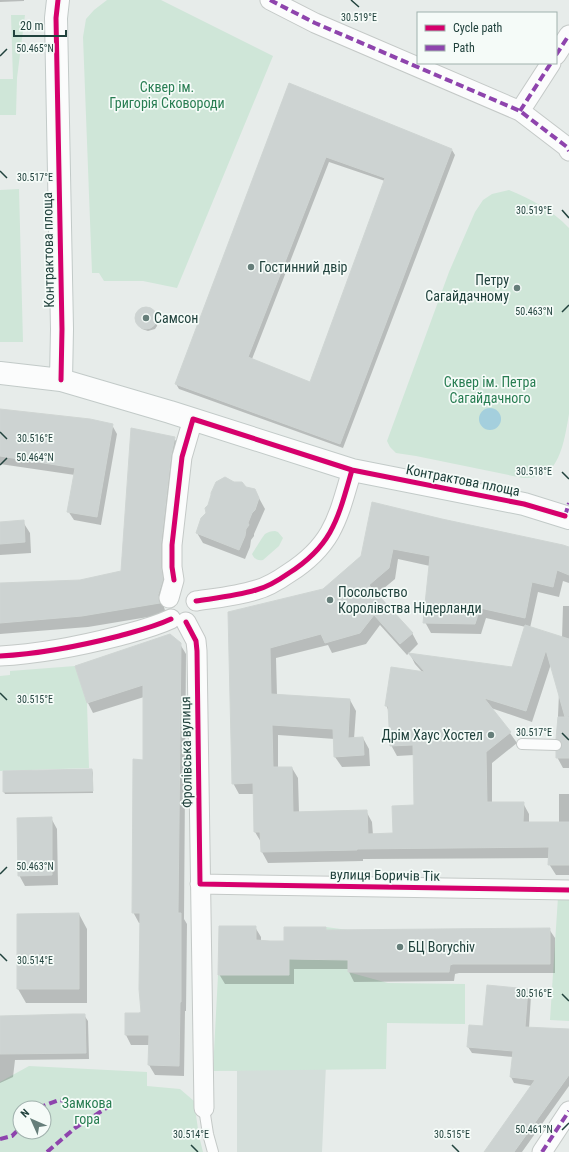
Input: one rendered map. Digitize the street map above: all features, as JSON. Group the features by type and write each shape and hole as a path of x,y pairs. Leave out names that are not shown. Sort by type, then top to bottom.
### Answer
{"street":[{"name":"Контрактова площа","path":"72,0 57,9 62,329 61,380 170,412 352,470 568,513"},
{"path":"270,0 315,23 520,112 566,147 569,151"},
{"path":"557,53 569,35"},
{"path":"520,112 550,64"},
{"path":"0,373 61,380"},
{"path":"0,656 24,655 85,645 179,620 192,618 196,612 181,593 172,563 172,545 182,457 193,420"},
{"path":"181,593 257,590 277,581 298,567 318,550 330,533 337,518 352,470"},
{"name":"Фролівська вулиця","path":"181,593 166,605 166,609 179,620 196,641 197,651 204,1108"},
{"name":"вулиця Боричів Тік","path":"200,884 569,890"},
{"path":"542,1152 569,1111"}],"lane":[{"path":"522,744 556,745"},
{"path":"204,1108 208,1134 213,1152"}],"shaded area":[{"path":"326,1065 322,1152 237,1152 237,1071 221,1071"}],"green space":[{"name":"Сквер ім. Григорія Сковороди","path":"107,0 161,0 273,56 177,288 143,281 104,281 99,273 92,273 83,37 86,19 94,10"},
{"path":"11,15 25,15 17,78 16,115 0,115 0,79 13,79"},
{"path":"19,189 23,342 0,342 0,190"},
{"name":"Сквер ім. Петра Сагайдачного","path":"509,190 541,206 556,216 569,228 569,414 560,454 556,461 544,474 530,478 523,478 396,453 387,441 449,272 475,212 483,200 492,194"},
{"path":"275,531 278,532 283,538 279,546 263,560 258,560 252,554 265,534"},
{"path":"75,666 87,703 89,768 0,771 0,676 10,675 10,671"},
{"path":"558,897 569,897 569,1021 550,1020"},
{"path":"326,927 348,930 348,972 388,983 465,984 465,1024 387,1023 386,1069 213,1071 218,975 289,975 289,959 325,960"},
{"name":"Замкова гора","path":"29,1066 147,1072 147,1086 180,1089 194,1101 203,1152 0,1152 0,1082"}],"water":[{"path":"490,408 498,411 501,419 498,427 490,430 482,427 479,419 482,411"}],"building":[{"name":"Гостинний двір","path":"289,83 452,149 340,444 175,384","holes":["326,157 385,178 310,382 248,357"]},
{"path":"142,307 150,307 157,314 157,322 150,329 142,329 135,322 135,314"},
{"path":"0,409 90,419 113,424 97,517 67,512 75,468 0,456"},
{"path":"131,428 175,437 171,456 161,544 161,567 163,579 158,595 160,603 82,616 0,623 0,583 80,580 121,571"},
{"path":"225,477 234,482 242,482 246,487 255,489 259,498 248,523 249,525 246,529 245,536 239,550 196,533 201,518 206,513 205,508 208,505 216,482"},
{"path":"372,502 569,547 569,575 557,570 553,587 532,582 525,618 480,608 475,624 423,623 430,556 393,549 389,568 369,585 413,633 400,644 374,615 360,633 325,643 321,634 270,648 271,694 350,699 348,738 363,737 364,755 334,757 333,729 272,725 273,767 292,767 293,812 367,810 368,834 393,833 392,806 414,805 413,745 390,746 388,706 385,706 391,667 425,672 408,653 512,667 525,625 569,639 569,716 565,717 546,650 526,711 484,698 511,732 486,752 487,802 524,802 523,822 569,822 569,865 548,865 549,847 357,849 261,852 260,832 254,832 253,783 232,784 228,612 323,589 361,556"},
{"path":"24,520 25,542 0,544 0,522"},
{"path":"170,634 181,643 178,913 181,913 179,1066 148,1065 149,1035 125,1035 125,1013 141,1012 139,989 140,913 132,913 133,759 143,760 143,685 87,703 75,666"},
{"path":"558,717 569,717 569,758 556,758 556,751 562,746 561,742 556,739"},
{"path":"92,769 93,791 3,792 3,771"},
{"path":"52,817 52,875 18,876 17,818"},
{"path":"79,913 79,989 17,989 17,914"},
{"path":"219,926 256,926 256,940 270,941 284,941 284,927 326,927 326,930 550,928 550,964 453,964 450,965 449,972 348,972 348,960 289,959 289,975 218,975"},
{"path":"487,985 528,989 525,1027 569,1029 569,1075 514,1152 484,1152 535,1080 510,1077 513,1051 467,1047 469,1025 483,1026"},
{"path":"85,1014 86,1053 0,1054 0,1016"}],"marked path":[{"path":"270,0 315,23 520,111 567,147 569,151"},
{"path":"557,53 569,35"},
{"path":"520,111 550,64"},
{"path":"565,516 569,503"},
{"path":"52,1103 59,1100 108,1107"},
{"path":"47,1152 75,1128 108,1107"},
{"path":"542,1152 569,1111"},
{"path":"0,1139 12,1136"}],"cycle path":[{"path":"58,0 56,18 62,329 61,380"},
{"path":"174,580 172,567 172,545 182,457 193,419 352,470 524,504 565,516"},
{"path":"196,601 260,589 277,581 304,563 325,541 332,529 338,516 352,470"},
{"path":"0,656 60,649 90,643 145,629 171,619"},
{"path":"186,622 196,641 197,651 200,884 569,890"}],"place":[{"name":"Гостинний двір","path":"251,267"},
{"name":"Петру Сагайдачному","path":"517,288"},
{"name":"Самсон","path":"146,318"},
{"name":"Посольство Королівства Нідерланди","path":"330,600"},
{"name":"Дрім Хаус Хостел","path":"491,735"},
{"name":"БЦ Borychiv","path":"400,947"}]}
